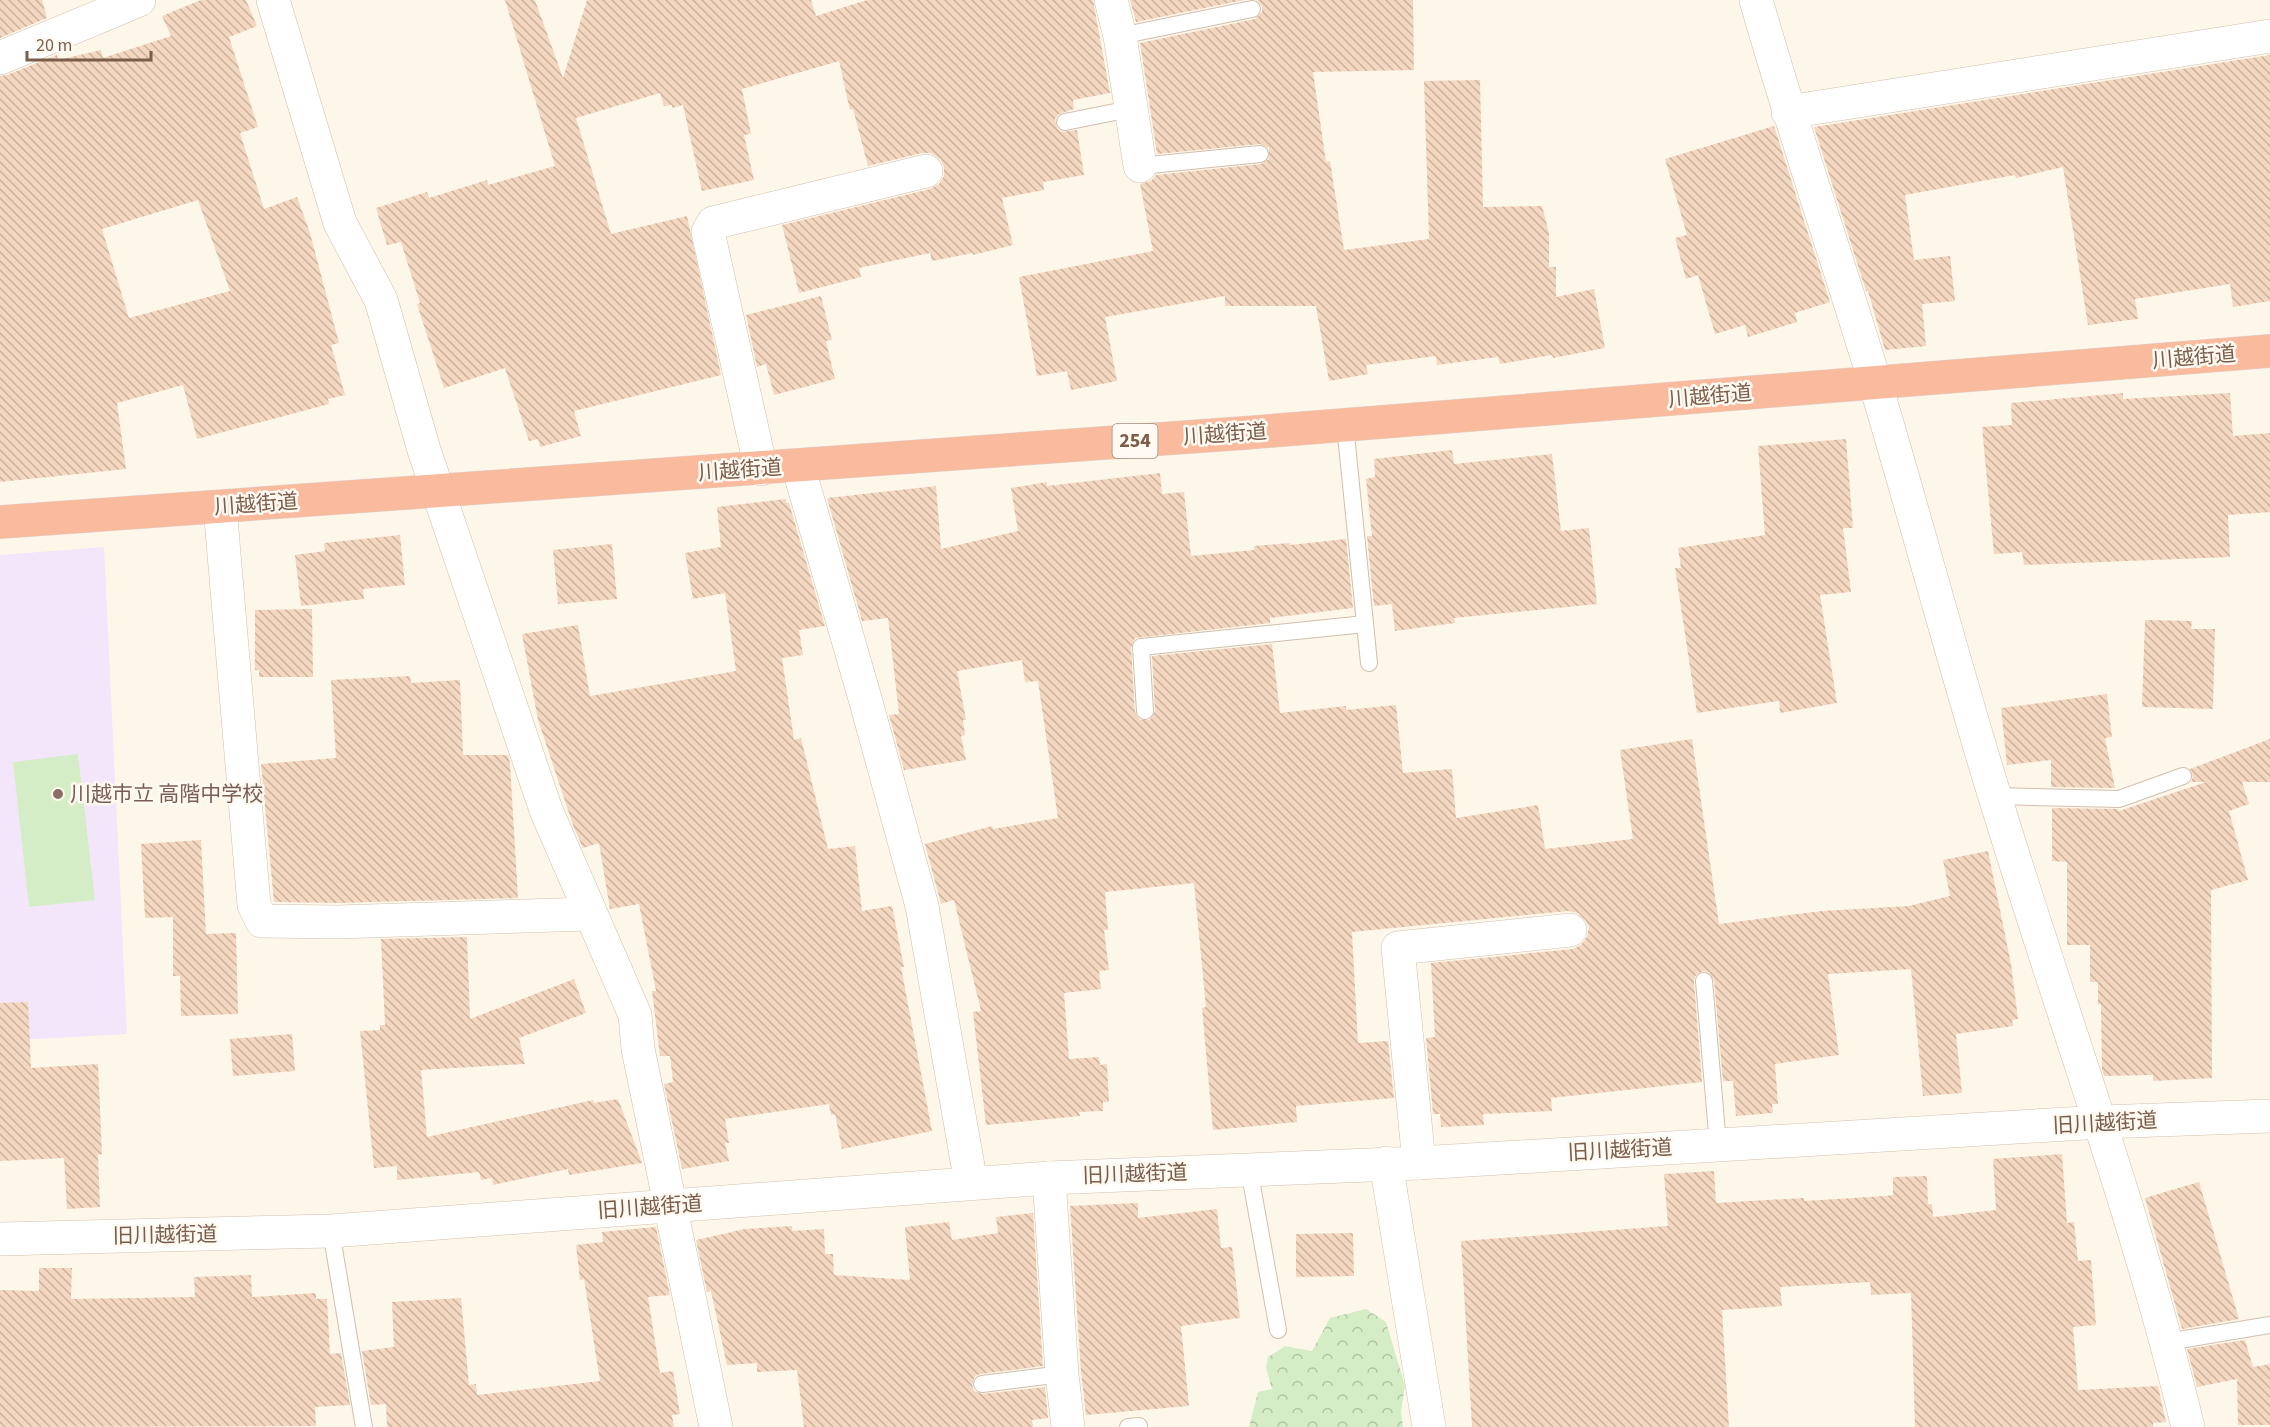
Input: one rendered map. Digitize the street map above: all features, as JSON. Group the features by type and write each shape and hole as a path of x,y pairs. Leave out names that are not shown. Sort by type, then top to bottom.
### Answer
{"highway":[{"name":"川越街道","path":"0,522 761,469 2270,351"}],"street":[{"path":"0,58 140,0"},
{"path":"273,0 340,223 381,300 438,491 546,810 635,1015 638,1048 716,1427"},
{"path":"1111,0 1120,36 1140,166"},
{"path":"1756,0 1788,112 1875,382 1995,796 2101,1122 2167,1342 2188,1427"},
{"path":"1788,112 2270,36"},
{"path":"761,469 708,232 713,223 926,171"},
{"path":"798,466 922,906 971,1183"},
{"path":"220,507 254,905 262,921 336,922 590,914"},
{"path":"1419,1162 1398,948 1570,930"},
{"name":"旧川越街道","path":"0,1239 331,1231 1049,1178 1419,1162 2101,1122 2270,1116"},
{"path":"1386,1163 1430,1427"},
{"path":"1049,1178 1062,1374 1068,1427"}],"lane":[{"path":"1120,36 1252,9"},
{"path":"1065,122 1130,109"},
{"path":"1140,166 1260,154"},
{"path":"1345,425 1369,663"},
{"path":"1146,711 1141,647 1365,624"},
{"path":"1995,796 2119,799 2183,776"},
{"path":"1704,981 1718,1144"},
{"path":"1249,1170 1278,1330"},
{"path":"331,1231 364,1427"},
{"path":"2167,1342 2270,1325"},
{"path":"982,1384 1062,1374"}],"shaded area":[{"name":"川越市立 高階中学校","path":"104,547 127,1034 0,1041 0,555"}],"green space":[{"path":"78,754 95,900 29,907 13,762"},
{"path":"1366,1309 1386,1322 1405,1386 1401,1411 1403,1427 1249,1427 1258,1392 1272,1389 1266,1368 1268,1357 1285,1346 1312,1351 1330,1318"}],"building":[{"path":"0,0 42,0 47,18 0,38"},
{"path":"201,0 246,0 257,26 229,37 258,127 240,133 264,209 297,197 310,233 339,343 331,345 345,395 328,399 329,404 197,439 183,385 117,403 126,469 0,482 0,76 57,55 58,60 101,50 103,58 171,36 162,16","holes":["198,200 230,291 129,318 102,229"]},
{"path":"505,0 535,0 563,78 587,0 811,0 816,16 867,0 1093,0 1110,93 1073,100 1074,109 1059,114 1055,119 1057,128 1061,132 1077,130 1084,175 1043,182 1044,190 1002,198 1013,245 973,255 973,253 932,261 930,253 859,268 861,277 799,293 782,225 930,189 939,184 944,176 944,167 940,159 931,153 922,153 868,166 853,109 850,110 839,61 742,89 751,134 744,135 754,180 702,191 683,105 672,108 672,105 664,106 660,93 576,118 611,234 687,216 721,375 574,411 581,436 540,447 538,439 529,441 505,368 444,388 417,304 420,303 401,242 387,245 376,208 427,192 429,198 487,180 488,185 555,166"},
{"path":"1130,0 1244,0 1136,22"},
{"path":"1257,0 1413,0 1414,70 1313,72 1326,162 1330,161 1344,250 1429,239 1424,81 1480,80 1483,207 1542,206 1549,233 1549,267 1556,267 1556,297 1594,289 1605,348 1553,358 1552,355 1500,364 1498,357 1437,365 1436,356 1366,365 1368,374 1329,381 1316,306 1225,306 1225,296 1105,317 1117,381 1071,390 1067,371 1037,376 1019,277 1153,251 1140,184 1151,181 1156,175 1261,164 1269,159 1269,148 1260,144 1157,154 1140,43 1255,19 1262,12 1262,6"},
{"path":"2270,55 2270,301 2233,307 2230,284 2135,299 2138,319 2088,325 2063,167 2016,178 2015,175 1905,195 1914,260 1950,256 1955,301 1922,304 1926,346 1885,350 1814,127"},
{"path":"1774,126 1830,302 1795,313 1797,322 1748,337 1745,325 1715,334 1698,275 1686,279 1675,238 1687,235 1665,159"},
{"path":"821,296 832,340 826,341 835,379 774,395 766,364 757,367 746,315"},
{"path":"2123,393 2123,399 2230,393 2233,436 2270,433 2270,512 2228,515 2230,557 2024,565 2022,552 1994,554 1982,427 2012,425 2011,403"},
{"path":"1846,439 1853,528 1843,528 1851,592 1820,595 1837,703 1780,713 1779,701 1697,713 1675,568 1681,568 1678,548 1765,535 1758,446"},
{"path":"1452,450 1454,464 1552,454 1561,531 1589,528 1597,604 1454,618 1455,623 1395,631 1392,604 1374,606 1367,536 1372,536 1366,479 1375,477 1374,459"},
{"path":"1160,473 1162,494 1184,492 1191,556 1254,550 1254,546 1346,539 1353,608 1270,618 1270,623 1135,638 1131,648 1135,712 1140,720 1150,720 1155,711 1152,656 1272,644 1280,713 1346,706 1346,710 1396,705 1403,773 1452,769 1456,818 1538,805 1545,849 1633,839 1620,750 1692,739 1719,924 1822,911 1909,906 1950,896 1943,860 1988,851 2011,964 2018,1019 2012,1020 2013,1026 1956,1034 1962,1093 1923,1096 1911,969 1828,974 1839,1055 1775,1064 1778,1104 1772,1104 1773,1113 1736,1116 1733,1081 1723,1081 1714,980 1709,972 1703,971 1695,976 1694,982 1702,1082 1551,1098 1552,1111 1483,1114 1484,1125 1441,1127 1440,1114 1433,1114 1426,1038 1435,1037 1431,963 1573,949 1581,945 1587,937 1589,927 1578,913 1568,911 1352,932 1358,1043 1388,1041 1394,1098 1296,1106 1297,1122 1213,1130 1202,1008 1206,1007 1194,883 1105,892 1108,930 1104,930 1109,970 1099,971 1101,989 1064,993 1069,1059 1099,1057 1100,1065 1107,1064 1109,1102 1103,1102 1103,1111 1079,1112 1080,1116 986,1125 973,1012 981,1011 954,900 941,904 925,844 992,826 993,829 1058,818 1038,681 1025,682 1022,660 957,671 966,720 963,720 965,735 961,736 966,760 904,770 889,715 899,714 888,618 862,621 827,498 936,486 941,549 1018,531 1011,488 1047,482 1047,486"},
{"path":"786,499 825,626 799,630 803,655 782,658 794,740 801,738 828,849 855,846 862,911 892,906 904,967 901,967 932,1131 842,1149 835,1114 831,1115 829,1104 725,1119 729,1143 725,1143 729,1161 682,1169 664,1084 673,1082 670,1056 660,1056 652,991 656,991 639,904 610,909 599,843 583,848 574,828 538,720 522,634 578,625 590,696 736,671 725,593 693,599 685,553 721,547 717,507"},
{"path":"400,535 405,585 363,589 364,599 301,606 295,555 325,551 324,543"},
{"path":"612,544 617,599 558,604 553,550"},
{"path":"312,609 313,677 259,677 259,670 255,670 255,610"},
{"path":"2145,620 2192,621 2191,629 2215,629 2213,709 2142,707"},
{"path":"410,676 411,683 460,680 463,755 508,755 518,898 337,903 274,902 261,764 336,758 331,680"},
{"path":"2107,694 2112,737 2105,738 2115,788 2051,787 2051,760 2007,765 2001,708"},
{"path":"2270,739 2270,782 2242,782 2249,804 2229,811 2248,880 2211,890 2212,1078 2153,1081 2153,1075 2104,1076 2098,982 2090,982 2090,945 2067,945 2067,862 2052,861 2052,808 2118,809 2119,811 2206,782 2191,782 2193,777 2190,769"},
{"path":"201,840 206,934 236,933 238,1014 181,1016 180,976 173,976 173,917 145,918 141,844"},
{"path":"467,937 470,1019 574,979 586,1013 519,1038 525,1064 421,1070 427,1137 593,1100 594,1103 618,1099 642,1163 569,1175 568,1169 493,1185 492,1178 481,1180 479,1172 397,1180 397,1166 374,1168 360,1031 380,1030 380,1025 385,1025 381,939"},
{"path":"28,1002 31,1068 98,1064 102,1154 98,1155 100,1207 67,1209 64,1158 0,1161 0,1003"},
{"path":"292,1034 295,1071 233,1076 230,1039"},
{"path":"2062,1154 2067,1223 2074,1222 2078,1261 2091,1260 2096,1325 2073,1327 2078,1390 2158,1386 2166,1422 2153,1423 2153,1427 1915,1427 1911,1293 1871,1295 1870,1282 1780,1287 1782,1306 1722,1310 1729,1427 1472,1427 1461,1241 1668,1226 1664,1174 1714,1171 1716,1203 1804,1198 1804,1201 1893,1195 1893,1177 1927,1176 1928,1204 1932,1204 1933,1217 1996,1210 1993,1159"},
{"path":"2199,1182 2239,1319 2182,1329 2145,1198"},
{"path":"1138,1203 1138,1218 1217,1209 1221,1248 1232,1247 1240,1318 1181,1326 1189,1406 1086,1415 1070,1206"},
{"path":"1033,1213 1043,1366 980,1374 975,1376 972,1385 974,1391 983,1394 1045,1387 1048,1418 1032,1420 1033,1427 804,1427 797,1370 757,1372 757,1363 727,1365 711,1291 707,1292 696,1240 745,1229 792,1226 792,1231 824,1229 825,1254 833,1254 834,1275 910,1280 905,1227 949,1222 952,1240 998,1233 996,1217"},
{"path":"656,1227 670,1295 648,1297 660,1373 673,1371 680,1414 672,1415 674,1427 387,1427 386,1404 371,1405 362,1351 394,1347 392,1302 461,1298 469,1385 476,1384 477,1395 600,1381 584,1279 580,1280 576,1245 603,1242 602,1232"},
{"path":"1353,1233 1354,1276 1296,1277 1296,1234"},
{"path":"39,1268 72,1268 71,1299 195,1297 194,1277 251,1275 252,1297 316,1293 316,1299 327,1299 330,1354 341,1353 350,1405 315,1407 316,1426 0,1427 0,1290 39,1291"},
{"path":"2245,1340 2253,1367 2270,1364 2270,1425 2238,1425 2237,1379 2197,1387 2187,1349"}],"place":[{"name":"川越市立 高階中学校","path":"58,794"}]}
